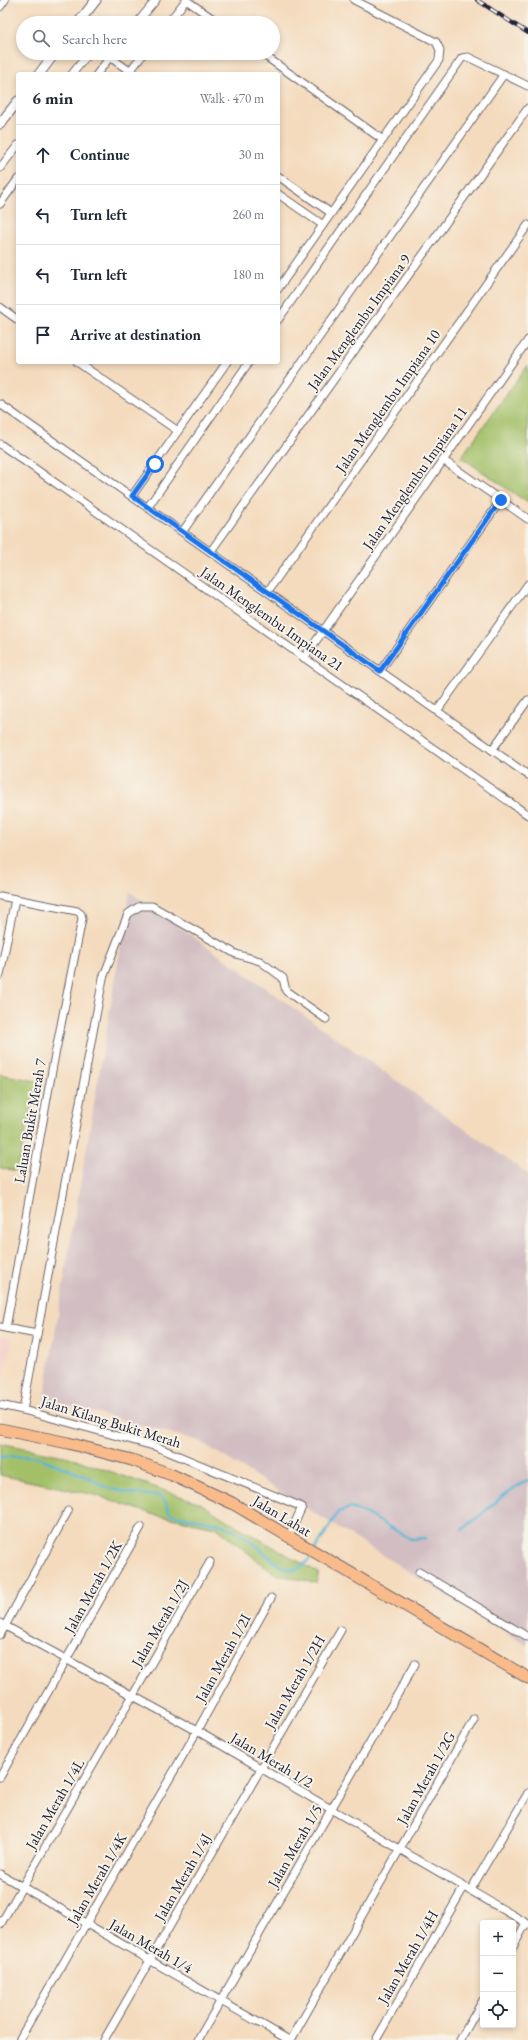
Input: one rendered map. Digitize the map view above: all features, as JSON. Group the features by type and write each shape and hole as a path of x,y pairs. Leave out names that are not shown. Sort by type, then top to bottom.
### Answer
{"main road":[{"name":"Jalan Lahat","path":"0,1429 78,1446 132,1460 165,1472 232,1503 528,1678"}],"street":[{"path":"0,7 5,0"},
{"path":"83,16 96,0"},
{"path":"143,16 156,0"},
{"path":"173,16 186,0 209,16"},
{"path":"280,286 439,60 440,50 436,42 354,0"},
{"path":"280,317 462,58 468,57 528,86"},
{"path":"41,72 50,60"},
{"path":"74,72 83,60"},
{"path":"101,72 106,60"},
{"path":"117,60 132,72 140,60"},
{"path":"271,60 384,140"},
{"path":"183,531 504,74"},
{"path":"0,124 16,104"},
{"name":"Jalan Menglembu Impiana 9","path":"211,551 528,108"},
{"path":"0,168 16,148"},
{"path":"280,177 331,214"},
{"path":"0,204 16,182"},
{"path":"280,195 323,225"},
{"name":"Jalan Menglembu Impiana 10","path":"268,591 528,225"},
{"path":"0,307 16,319"},
{"name":"Jalan Menglembu Impiana 11","path":"304,658 528,340"},
{"path":"80,364 178,431"},
{"path":"132,496 226,364"},
{"path":"148,507 248,364"},
{"path":"0,404 183,531 528,775"},
{"name":"Jalan Menglembu Impiana 21","path":"0,444 528,816"},
{"path":"443,460 528,519"},
{"path":"380,671 501,500"},
{"path":"437,711 528,584"},
{"path":"492,750 528,700"},
{"path":"0,896 15,899 0,975"},
{"name":"Laluan Bukit Merah 7","path":"3,1327 82,919 81,914 77,911 15,899"},
{"path":"23,1410 103,978 128,914 140,906 152,906 236,954 260,961 283,978 286,991 326,1019"},
{"path":"3,1327 37,1334"},
{"name":"Jalan Kilang Bukit Merah","path":"0,1405 158,1446 302,1507 289,1536"},
{"path":"0,1635 3,1624 68,1511"},
{"name":"Jalan Merah 1/2K","path":"0,1777 142,1527"},
{"name":"Jalan Merah 1/2J","path":"132,1696 210,1562"},
{"path":"419,1572 528,1637"},
{"name":"Jalan Merah 1/2I","path":"197,1731 271,1598"},
{"name":"Jalan Merah 1/2","path":"3,1624 197,1731 527,1924"},
{"name":"Jalan Merah 1/2H","path":"260,1768 341,1630"},
{"name":"Jalan Merah 1/5","path":"198,2040 414,1664"},
{"name":"Jalan Merah 1/4L","path":"0,1924 132,1696"},
{"name":"Jalan Merah 1/2G","path":"401,1850 474,1719"},
{"name":"Jalan Merah 1/4K","path":"19,2040 197,1731"},
{"name":"Jalan Merah 1/4J","path":"104,2040 260,1768"},
{"path":"470,1891 528,1792"},
{"path":"290,2040 401,1850"},
{"name":"Jalan Merah 1/4","path":"0,1874 290,2040"},
{"name":"Jalan Merah 1/4H","path":"376,2040 464,1887"},
{"path":"516,1942 527,1924"},
{"path":"460,2040 480,2005"}],"shaded area":[{"path":"130,892 528,1174 528,1646 199,1441 44,1398"},
{"path":"0,1337 13,1339 0,1391"}],"green space":[{"path":"528,365 528,503 461,457"},
{"path":"0,1074 37,1081 17,1171 0,1168"},
{"path":"0,1443 69,1457 200,1503 228,1521 319,1573 316,1583 274,1574 216,1527 155,1515 95,1495 0,1475"}],"waterway":[{"path":"0,1457 34,1456 94,1480 104,1487 129,1493 160,1496 166,1503 169,1513 215,1522 229,1528 252,1542 283,1567 290,1569 298,1568 305,1564 313,1554"},
{"path":"462,1530 502,1497 518,1485 528,1480"},
{"path":"315,1550 338,1512 350,1508 363,1512 411,1539 426,1538"}],"railway":[{"path":"477,0 528,33"}],"route":[{"path":"155,464 132,496 380,671 501,500"}]}
